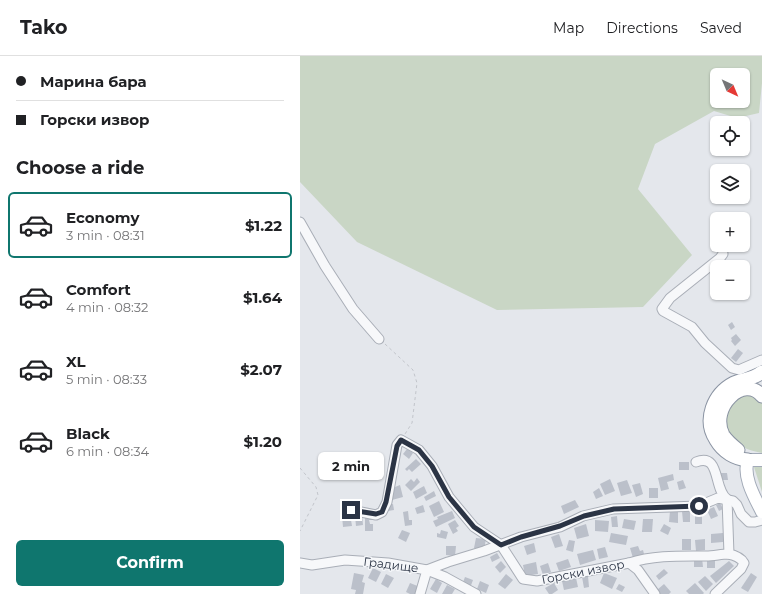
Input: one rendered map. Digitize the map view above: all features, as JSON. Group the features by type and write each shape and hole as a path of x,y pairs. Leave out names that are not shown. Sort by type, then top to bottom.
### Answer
{"highway":[{"path":"755,460 734,457 722,448 717,442 710,428 710,416 715,402 726,388 740,380 756,376 762,372"},
{"path":"755,460 726,439 721,428 720,414 730,397 739,391 745,389 755,390 762,396"}],"main road":[{"path":"755,460 752,467 762,501"},
{"path":"755,460 746,467 746,472 762,512"}],"street":[{"path":"300,222 325,266 353,309 379,339"},
{"path":"723,252 720,258 670,298 662,309 663,311 692,327 705,344 732,368 739,370 762,360"},
{"path":"351,510 376,514 382,512 386,502 397,446 401,440"},
{"name":"Горски извор","path":"401,440 419,450 432,466 449,497 474,527 501,545 523,580 537,581 629,563 640,559 666,556 709,556 729,554"},
{"path":"696,462 706,460 710,463 716,474 723,495 737,505 741,514 749,522 762,520"},
{"path":"420,594 427,570 521,537 560,526 584,516 614,509 699,506 718,498 727,498"},
{"path":"715,594 741,569 744,563 741,559 729,554 727,498"},
{"name":"Градище","path":"300,563 312,565 345,560 388,563 427,570 445,577 476,594"},
{"path":"629,563 638,570 655,594"}],"path":[{"path":"379,339 412,370 417,383 412,423 401,440"},
{"path":"300,468 316,487 318,495 300,531"}],"green space":[{"path":"300,56 762,56 762,83 759,113 746,116 730,116 714,111 655,144 638,189 692,255 643,307 497,310 357,242 300,182"},
{"path":"746,392 762,401 762,453 743,447 728,436 725,408"},
{"path":"758,462 762,462 762,492 754,467"}],"building":[{"path":"732,322 735,327 731,330 728,325"},
{"path":"736,334 741,340 735,346 731,341 731,338"},
{"path":"738,349 743,353 736,362 731,358"},
{"path":"407,449 413,453 409,459 403,454"},
{"path":"416,459 421,464 412,472 409,469 407,471 405,469"},
{"path":"679,462 689,462 689,470 679,470"},
{"path":"720,473 727,473 728,480 720,480"},
{"path":"673,474 674,480 667,482 669,489 661,491 658,478"},
{"path":"417,478 420,482 411,491 405,485 411,479 414,482"},
{"path":"610,479 615,491 605,495 600,484"},
{"path":"627,480 632,493 621,496 617,483"},
{"path":"683,480 686,488 679,490 677,482"},
{"path":"640,483 643,494 636,497 632,485"},
{"path":"400,485 403,497 392,500 389,490 395,489 395,487"},
{"path":"424,486 427,493 416,499 413,492"},
{"path":"599,488 603,496 596,499 593,492"},
{"path":"649,488 658,488 658,498 649,498"},
{"path":"434,491 436,496 426,501 424,497"},
{"path":"575,500 579,507 564,514 561,506"},
{"path":"439,501 444,512 434,517 429,506"},
{"path":"720,503 723,509 719,511 716,505"},
{"path":"393,504 394,510 388,511 387,505"},
{"path":"423,505 425,512 417,514 415,508"},
{"path":"714,507 718,516 711,519 707,510"},
{"path":"408,511 409,520 412,520 412,525 405,526 403,512"},
{"path":"452,511 455,518 436,527 433,521 438,519 437,517"},
{"path":"670,511 678,512 678,523 669,522"},
{"path":"682,511 690,511 690,522 683,522"},
{"path":"695,513 702,513 702,524 695,524"},
{"path":"350,514 352,526 343,527 342,516"},
{"path":"362,515 363,525 356,526 355,516"},
{"path":"617,516 618,527 612,527 611,517"},
{"path":"365,517 372,517 372,520 369,520 370,524 373,524 373,531 365,531"},
{"path":"624,519 636,521 634,530 622,528"},
{"path":"643,519 653,519 652,532 642,532"},
{"path":"455,520 459,526 456,528 458,531 453,534 448,524"},
{"path":"595,520 609,521 608,532 595,531"},
{"path":"586,524 589,536 577,539 574,528"},
{"path":"664,524 671,528 668,535 660,531"},
{"path":"402,530 410,533 406,542 398,538"},
{"path":"441,530 448,532 446,539 437,537 437,533 440,534"},
{"path":"611,533 628,536 626,545 609,542"},
{"path":"723,533 723,542 711,543 711,534"},
{"path":"559,534 563,546 555,548 551,537"},
{"path":"476,538 486,539 484,550 474,548"},
{"path":"682,539 691,539 691,550 682,550"},
{"path":"705,539 705,550 696,551 695,540"},
{"path":"569,540 575,541 573,552 566,550"},
{"path":"534,543 536,552 527,555 524,546"},
{"path":"446,546 456,546 455,556 446,555"},
{"path":"638,546 640,551 643,550 644,554 633,558 630,548"},
{"path":"605,547 608,557 599,559 597,549"},
{"path":"593,550 596,560 580,565 577,554"},
{"path":"497,553 500,558 492,562 490,557"},
{"path":"694,558 702,558 703,567 694,567"},
{"path":"707,558 715,558 715,568 707,568"},
{"path":"568,559 571,567 559,571 556,563"},
{"path":"501,561 506,567 500,573 495,567"},
{"path":"729,561 734,566 716,583 710,576"},
{"path":"536,562 538,574 525,576 523,565"},
{"path":"548,563 551,572 543,575 540,566"},
{"path":"373,568 381,572 376,582 368,578"},
{"path":"664,569 668,573 659,580 656,576"},
{"path":"354,573 364,575 362,582 365,583 363,594 355,594 356,590 351,589"},
{"path":"604,573 617,578 612,589 600,583"},
{"path":"751,573 757,577 748,592 741,588"},
{"path":"386,574 394,578 388,588 381,584"},
{"path":"506,574 513,580 505,589 498,584"},
{"path":"588,576 589,587 584,588 582,577"},
{"path":"705,576 713,584 706,591 698,582"},
{"path":"465,577 473,580 470,588 462,585"},
{"path":"576,578 578,587 564,590 562,581"},
{"path":"436,579 442,583 437,593 430,589"},
{"path":"480,581 489,585 486,593 477,589"},
{"path":"410,583 420,587 417,594 410,594 406,592"},
{"path":"554,583 558,590 552,594 549,594 545,588"},
{"path":"695,583 704,593 703,594 689,594 686,591"},
{"path":"619,584 625,587 622,592 616,589"},
{"path":"664,584 671,592 669,594 660,594 657,590"},
{"path":"447,585 455,589 452,594 442,594"}],"route":[{"path":"351,510 376,514 382,512 386,502 397,446 401,440 419,450 432,466 449,497 474,527 501,545 521,537 560,526 584,516 614,509 699,506"}]}
